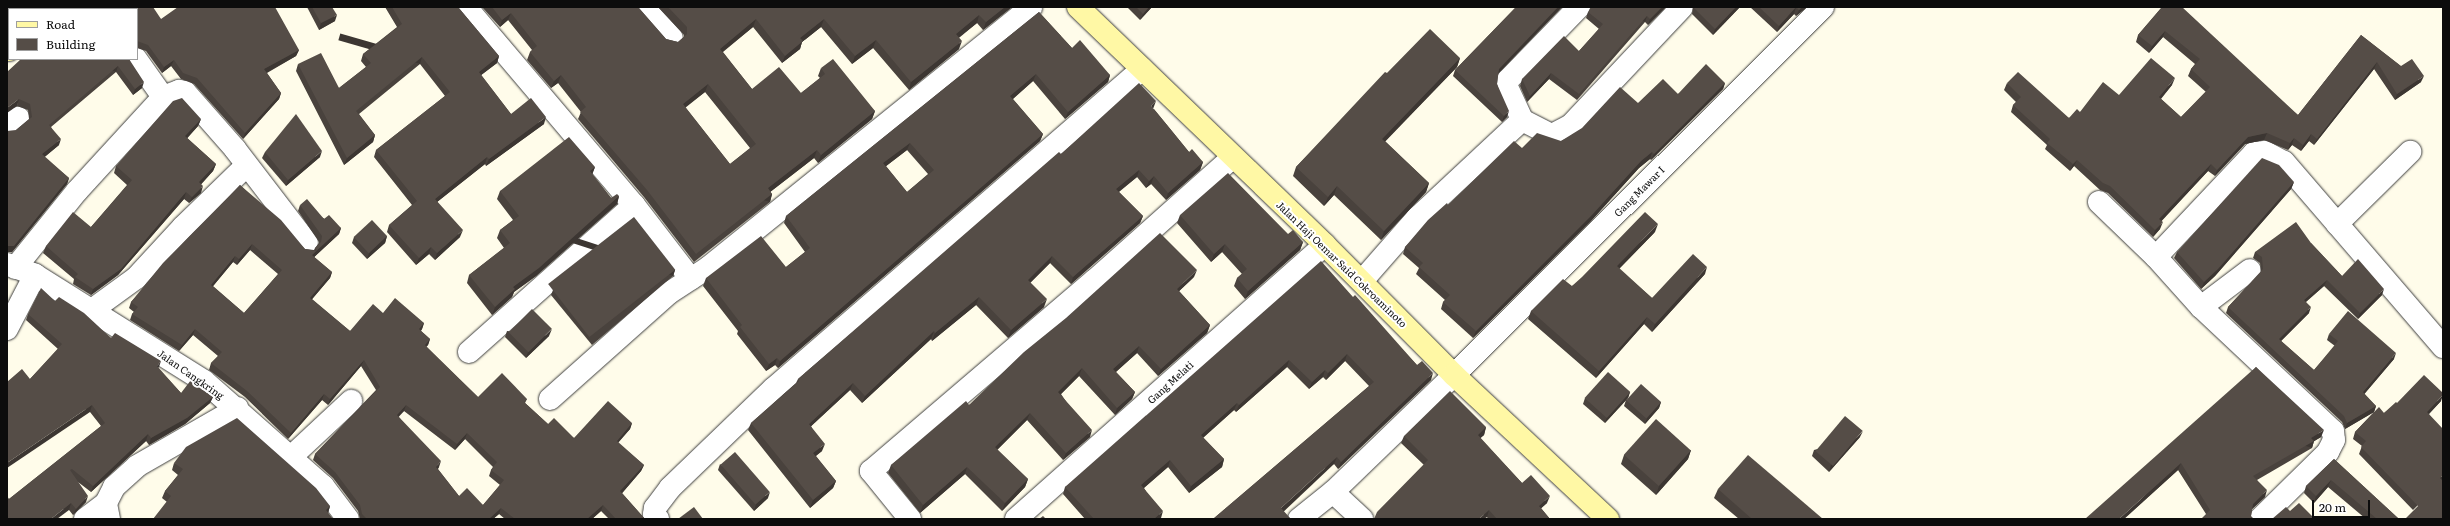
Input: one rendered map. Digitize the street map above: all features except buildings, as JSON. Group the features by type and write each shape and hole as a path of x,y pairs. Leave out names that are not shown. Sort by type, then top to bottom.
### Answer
{"main road":[{"name":"Jalan Haji Oemar Said Cokroaminoto","path":"1078,7 1232,158 1362,281 1454,375 1608,519"}],"street":[{"path":"466,7 634,205 691,279"},
{"path":"643,7 672,38"},
{"path":"550,398 669,293 709,267 1031,7"},
{"path":"1580,7 1508,80 1508,92 1522,120 1552,135 1563,132 1682,7"},
{"name":"Gang Mawar I","path":"1299,519 1333,492 1454,375 1823,7"},
{"path":"137,60 163,97"},
{"path":"658,519 654,514 655,508 670,488 774,388 1142,69"},
{"path":"7,329 19,269 77,192 163,97 183,90 235,149 246,166 307,243"},
{"path":"1362,281 1417,218 1522,120"},
{"path":"2156,257 2254,153 2265,152 2284,162 2443,347"},
{"path":"2337,224 2410,152"},
{"path":"910,519 871,471 1095,280 1232,158"},
{"path":"92,310 136,278 183,227 246,166"},
{"path":"2099,202 2156,257 2202,307 2333,431 2334,440 2328,452 2260,519"},
{"path":"469,352 634,205"},
{"name":"Gang Melati","path":"1016,519 1325,245"},
{"name":"Jalan Cangkring","path":"19,269 92,310 204,381 238,408 292,456 323,486 348,519"},
{"path":"2202,307 2250,270"},
{"path":"292,456 351,401"},
{"path":"85,519 108,511 114,487 137,466 238,408"},
{"path":"1333,492 1362,519"}]}
